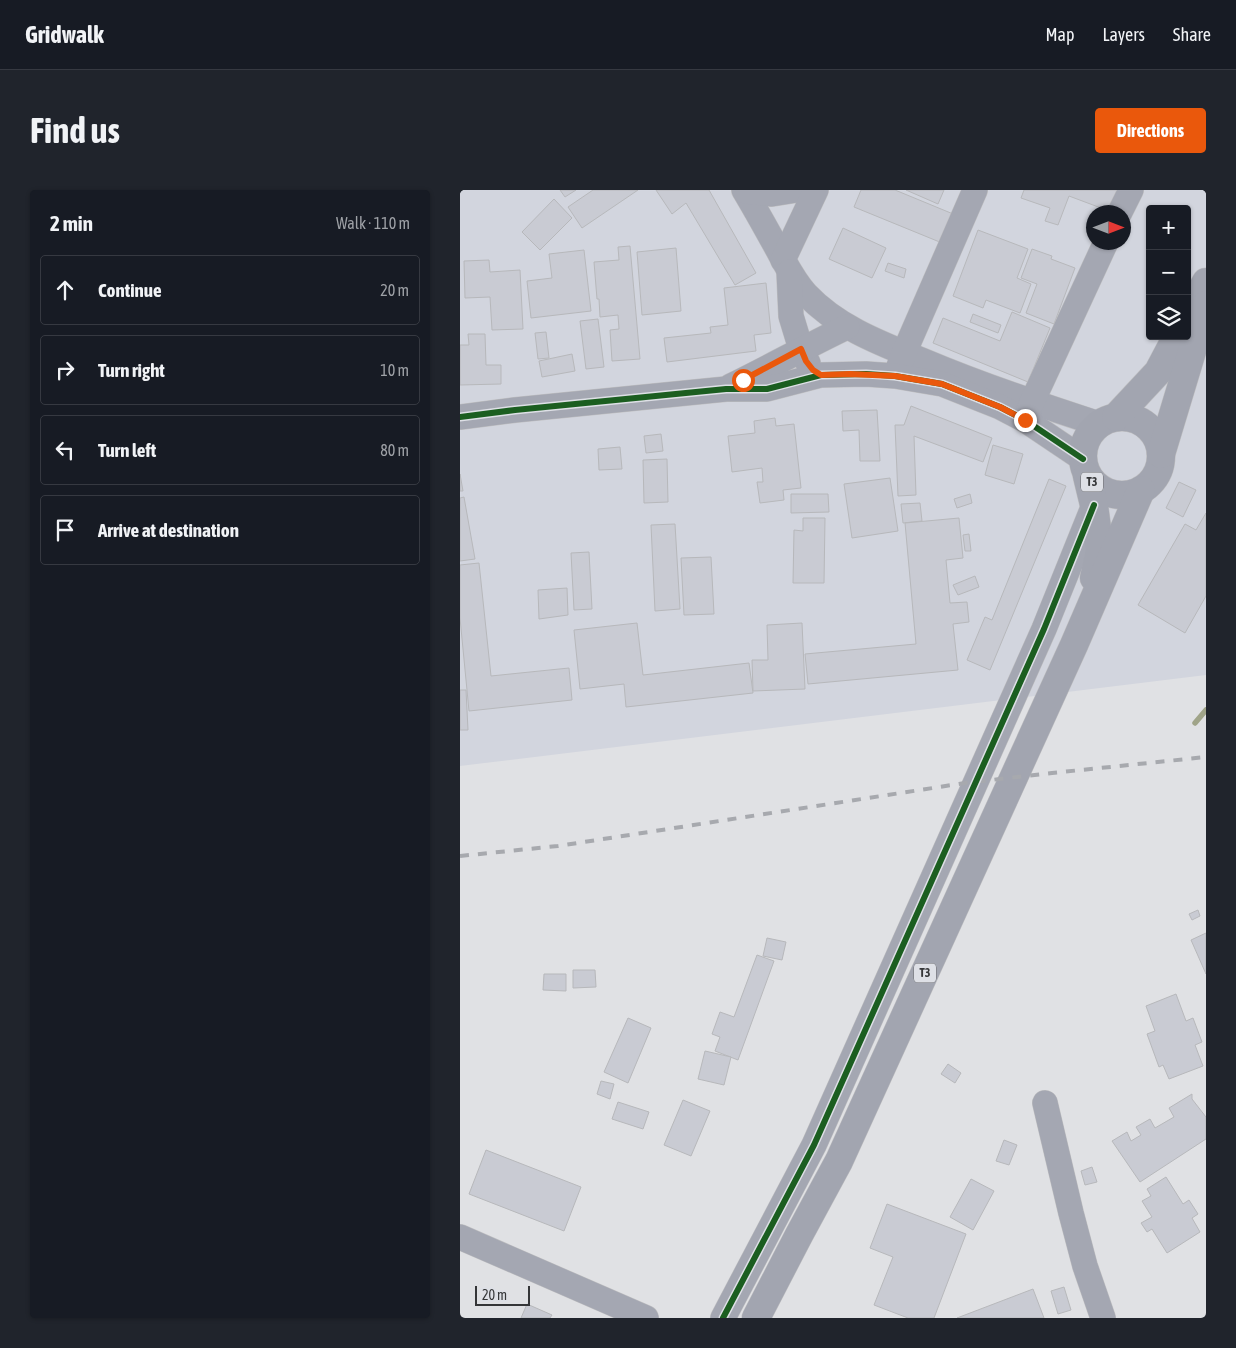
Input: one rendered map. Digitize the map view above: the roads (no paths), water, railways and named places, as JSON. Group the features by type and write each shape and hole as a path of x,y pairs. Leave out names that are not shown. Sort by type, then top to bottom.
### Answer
{"highway":[{"path":"1191,310 1206,282"},
{"name":"T3","path":"1085,467 1096,487 1117,496 1130,495 1142,490 1157,475 1161,465 1161,454 1206,306"},
{"name":"T3","path":"1084,624 1100,551 1094,505 1085,467 1084,446 1089,434 1107,421 1158,372 1175,340"},
{"path":"1107,421 1130,417 1142,422 1152,431 1159,442 1161,454"},
{"name":"T3","path":"756,1318 839,1161 1084,624 1142,490"}],"street":[{"path":"745,190 772,194 797,190"},
{"path":"745,190 786,266 805,293 822,309 846,327 966,379 1028,411 1085,467"},
{"path":"816,190 786,266 791,316 806,361 813,370 821,375"},
{"path":"895,376 976,190"},
{"path":"1124,205 1131,190"},
{"path":"1028,411 1102,250"},
{"path":"726,389 770,366 798,337 846,327"},
{"path":"460,417 726,389 767,389 821,375 858,374 895,376 942,384 1000,407 1107,421"},
{"path":"723,1318 818,1136 1044,629 1094,505"},
{"path":"1045,1103 1085,1266 1103,1318"},
{"path":"460,1237 646,1318"}],"waterway":[{"path":"1195,723 1206,710"}],"railway":[{"path":"460,856 558,846 965,783 1206,757"}]}
